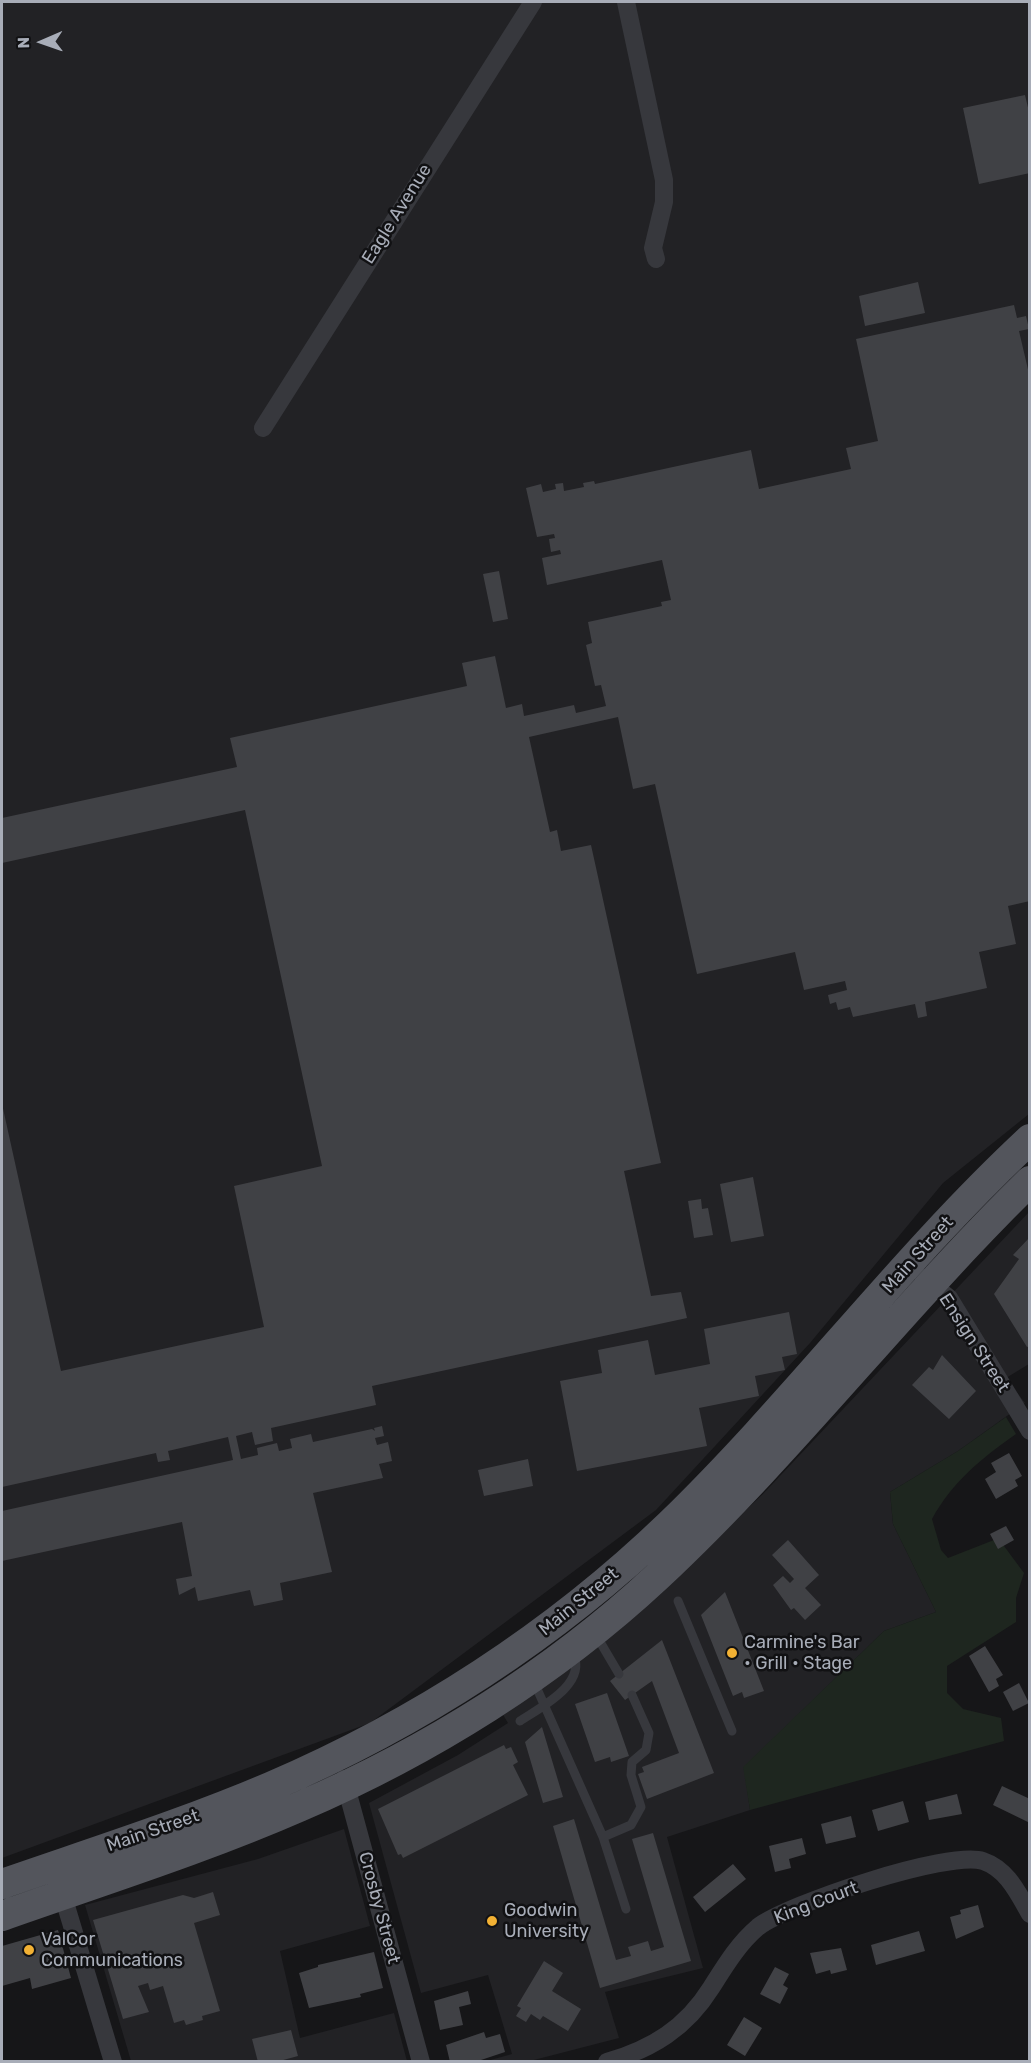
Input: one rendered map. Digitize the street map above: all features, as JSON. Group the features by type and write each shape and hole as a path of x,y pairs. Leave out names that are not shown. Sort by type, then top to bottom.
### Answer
{"main road":[{"name":"Main Street","path":"2,1884 256,1793 342,1753 413,1715 487,1670 551,1625 627,1563 718,1475 979,1189 1029,1139"},
{"name":"Main Street","path":"2,1916 228,1836 346,1786 437,1737 532,1677 657,1577 716,1520 932,1283 1029,1181"}],"street":[{"name":"Eagle Avenue","path":"263,428 533,2"},
{"path":"626,2 664,180 664,202 653,248 656,260"},
{"name":"Ensign Street","path":"907,1267 950,1298 1029,1431"},
{"name":"Crosby Street","path":"342,1753 346,1786 421,2061"},
{"name":"King Court","path":"607,2061 632,2058 685,2023 738,1947 759,1927 784,1911 816,1899 929,1865 956,1859 982,1860 1002,1871 1029,1914"},
{"path":"54,1866 113,2061"}],"lane":[{"path":"678,1601 732,1731"},
{"path":"520,1721 561,1693 572,1678 581,1640 619,1674"},
{"path":"532,1677 603,1837 626,1909"},
{"path":"603,1837 632,1825 641,1807 631,1775 632,1762 646,1750 649,1732 632,1695"}],"shaded area":[{"path":"2,2 1029,2 1029,1114 943,1183 810,1343 656,1510 370,1723 2,1858"},
{"path":"1029,1212 1029,1364 1006,1378 1025,1403 958,1451 890,1492 893,1524 936,1612 884,1631 744,1767 750,1810 667,1837 703,1968 605,1992 619,2038 530,2061 487,2061 512,2054 488,1975 421,1993 369,1803 458,1755 508,1723 502,1713 647,1602 762,1495"},
{"path":"1006,1417 1016,1434 969,1471 949,1493 932,1519 941,1550 948,1558 994,1540 1004,1546 1024,1573 1016,1598 1016,1622 947,1666 947,1693 963,1709 1001,1718 1004,1741 750,1810 743,1767 884,1631 936,1612 893,1524 890,1492 958,1451"},
{"path":"344,1829 370,1926 280,1951 300,2038 394,2013 407,2061 131,2061 85,1905 258,1859"}],"building":[{"path":"1025,95 1030,116 1030,173 979,184 963,108"},
{"path":"918,282 925,313 865,326 859,296"},
{"path":"1014,305 1017,318 1026,316 1029,329 1019,331 1030,378 1030,901 1008,906 1016,944 979,952 987,988 925,1002 927,1016 918,1018 915,1004 853,1017 850,1007 838,1010 836,1002 830,1004 828,995 847,990 845,981 804,990 795,952 697,974 655,784 633,789 618,717 529,737 550,832 557,830 561,851 591,845 661,1163 624,1171 651,1296 681,1292 687,1318 372,1386 376,1405 271,1428 273,1441 255,1445 252,1432 236,1436 241,1459 258,1455 257,1448 277,1443 279,1451 292,1448 290,1439 311,1434 313,1442 372,1429 375,1431 374,1428 382,1426 384,1436 375,1438 377,1445 388,1442 392,1461 379,1464 383,1478 313,1493 332,1572 280,1583 283,1600 254,1606 250,1590 198,1601 195,1587 179,1595 176,1579 192,1576 182,1522 2,1561 2,1511 233,1460 228,1437 168,1451 170,1460 158,1462 156,1453 2,1487 2,1104 61,1371 264,1327 234,1186 322,1166 245,810 2,863 2,818 237,767 230,738 467,686 462,663 495,656 506,708 522,704 524,716 574,705 576,713 606,706 601,685 595,686 586,645 592,643 588,622 662,606 661,602 671,600 662,560 547,585 542,558 561,554 560,550 551,552 549,539 555,538 554,534 537,537 526,488 541,484 543,492 556,489 555,484 563,483 564,491 584,487 583,483 594,481 595,484 751,450 759,489 851,469 846,448 878,441 856,339"},
{"path":"499,571 508,619 493,622 483,574"},
{"path":"753,1177 764,1236 731,1242 720,1184"},
{"path":"701,1199 702,1209 708,1208 713,1235 694,1238 688,1201"},
{"path":"1030,1237 1030,1346 1027,1347 994,1294 1019,1259 1013,1255"},
{"path":"789,1312 797,1354 782,1357 785,1370 755,1376 759,1396 699,1408 707,1446 577,1471 560,1381 602,1373 598,1350 648,1340 655,1375 710,1364 704,1329"},
{"path":"942,1355 976,1391 949,1419 912,1385 929,1367 933,1370"},
{"path":"1009,1453 1022,1476 1015,1480 1018,1486 996,1499 985,1479 996,1472 991,1463"},
{"path":"528,1459 533,1486 484,1496 478,1470"},
{"path":"1006,1526 1014,1540 998,1549 990,1534"},
{"path":"788,1540 819,1575 805,1588 821,1605 805,1620 794,1608 791,1610 773,1585 783,1576 790,1583 794,1579 772,1555"},
{"name":"Carmine's Bar • Grill • Stage","path":"725,1592 764,1691 744,1698 742,1692 733,1696 701,1615"},
{"path":"662,1640 714,1773 647,1799 638,1774 644,1772 642,1767 679,1753 652,1681 625,1700 610,1681"},
{"path":"985,1646 1003,1675 996,1679 999,1686 989,1692 969,1656"},
{"path":"1019,1683 1029,1703 1013,1711 1003,1692"},
{"path":"607,1693 629,1756 611,1762 610,1757 595,1762 575,1704"},
{"path":"542,1727 563,1797 543,1803 525,1742"},
{"path":"504,1745 506,1749 511,1747 518,1762 513,1765 528,1795 403,1858 401,1854 398,1855 378,1809"},
{"path":"1002,1786 1030,1799 1030,1823 993,1805"},
{"path":"957,1794 962,1814 929,1820 925,1802"},
{"path":"903,1801 909,1822 878,1831 872,1810"},
{"path":"851,1816 856,1837 826,1844 821,1824"},
{"path":"574,1819 616,1960 631,1956 628,1947 648,1941 651,1951 664,1947 632,1839 653,1833 691,1961 600,1988 553,1826"},
{"path":"802,1838 806,1854 789,1859 791,1868 775,1872 769,1846"},
{"path":"733,1864 746,1879 705,1912 693,1897"},
{"path":"213,1892 220,1915 194,1923 220,2011 202,2016 203,2020 186,2025 184,2020 174,2023 163,1986 150,1990 148,1983 138,1986 149,2012 123,2019 93,1920 183,1895 194,1898"},
{"path":"978,1905 984,1927 956,1939 950,1917 961,1914 960,1910"},
{"path":"58,1930 71,1978 32,1989 30,1978 2,1986 2,1946"},
{"path":"919,1931 925,1951 876,1965 871,1945"},
{"path":"841,1948 847,1970 831,1974 830,1970 816,1974 810,1953"},
{"path":"374,1952 383,1988 360,1994 361,1997 309,2008 299,1973 318,1967 318,1965"},
{"path":"544,1961 563,1973 552,1991 581,2009 568,2031 543,2016 540,2020 531,2014 526,2022 516,2016 521,2008 517,2006"},
{"path":"775,1967 789,1974 783,1985 788,1988 780,2004 760,1994"},
{"path":"468,1991 471,2004 459,2007 463,2025 440,2030 434,2001"},
{"path":"744,2017 762,2028 745,2056 727,2045"},
{"path":"291,2030 298,2056 276,2062 258,2062 252,2039"},
{"path":"484,2032 486,2038 500,2034 505,2052 475,2062 450,2062 446,2045"}],"place":[{"name":"Carmine's Bar • Grill • Stage","path":"732,1653"},
{"name":"Goodwin University","path":"492,1921"},
{"name":"ValCor Communications","path":"29,1950"}]}
